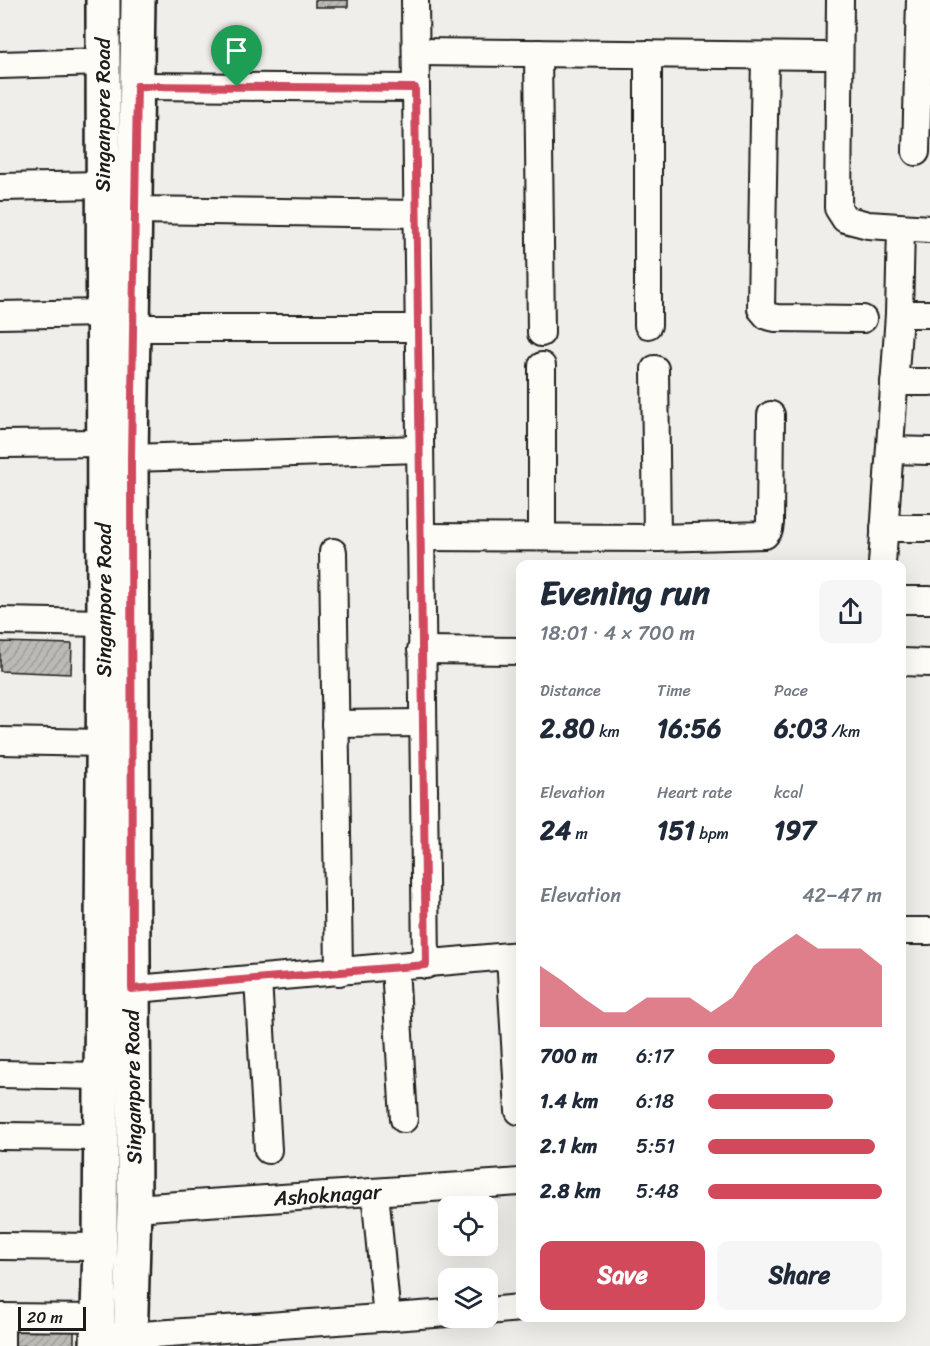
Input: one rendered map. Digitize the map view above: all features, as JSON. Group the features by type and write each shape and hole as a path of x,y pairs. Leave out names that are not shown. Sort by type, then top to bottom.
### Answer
{"main road":[{"name":"Singanpore Road","path":"103,0 103,743 117,990 134,1208 130,1341"},
{"name":"Singanpore Road","path":"97,1334 101,1076 117,990 134,328 138,0"}],"street":[{"path":"415,0 426,965"},
{"path":"840,0 838,208 845,219 868,225 930,229"},
{"path":"916,152 920,0"},
{"path":"416,52 824,57"},
{"path":"538,53 541,333"},
{"path":"648,54 648,325"},
{"path":"765,56 761,309 767,316 776,318 863,319"},
{"path":"0,65 103,62"},
{"path":"137,86 415,88"},
{"path":"0,187 103,185"},
{"path":"134,210 417,214"},
{"path":"882,560 899,314 901,228"},
{"path":"0,315 103,313"},
{"path":"899,314 930,314"},
{"path":"134,328 418,328"},
{"path":"542,366 542,537"},
{"path":"655,369 657,538"},
{"path":"894,382 930,382"},
{"path":"420,537 657,538 765,535 770,523 771,415"},
{"path":"0,444 103,443"},
{"path":"131,458 419,449"},
{"path":"890,450 930,451"},
{"path":"884,528 930,528"},
{"path":"333,552 339,972"},
{"path":"906,600 930,600"},
{"path":"0,621 104,623"},
{"path":"421,650 516,651"},
{"path":"906,662 930,663"},
{"path":"335,724 422,723"},
{"path":"0,741 103,743"},
{"path":"906,931 930,931"},
{"path":"117,990 258,980 515,956 516,995"},
{"path":"395,967 404,1119"},
{"path":"258,980 268,1150"},
{"path":"0,1074 101,1076"},
{"path":"0,1136 100,1137"},
{"name":"Ashoknagar","path":"134,1208 516,1182"},
{"path":"375,1192 387,1318"},
{"path":"0,1246 100,1247"},
{"path":"498,1310 516,1308"},
{"path":"1,1346 0,1317 130,1341 438,1314"}],"building":[{"path":"315,0 348,0 348,7 315,7"},
{"path":"0,642 72,644 71,674 0,671"},
{"path":"15,1328 74,1329 74,1346 14,1346"}],"route":[{"path":"137,86 237,87 415,88 426,965 132,989 131,458 137,86"}]}
